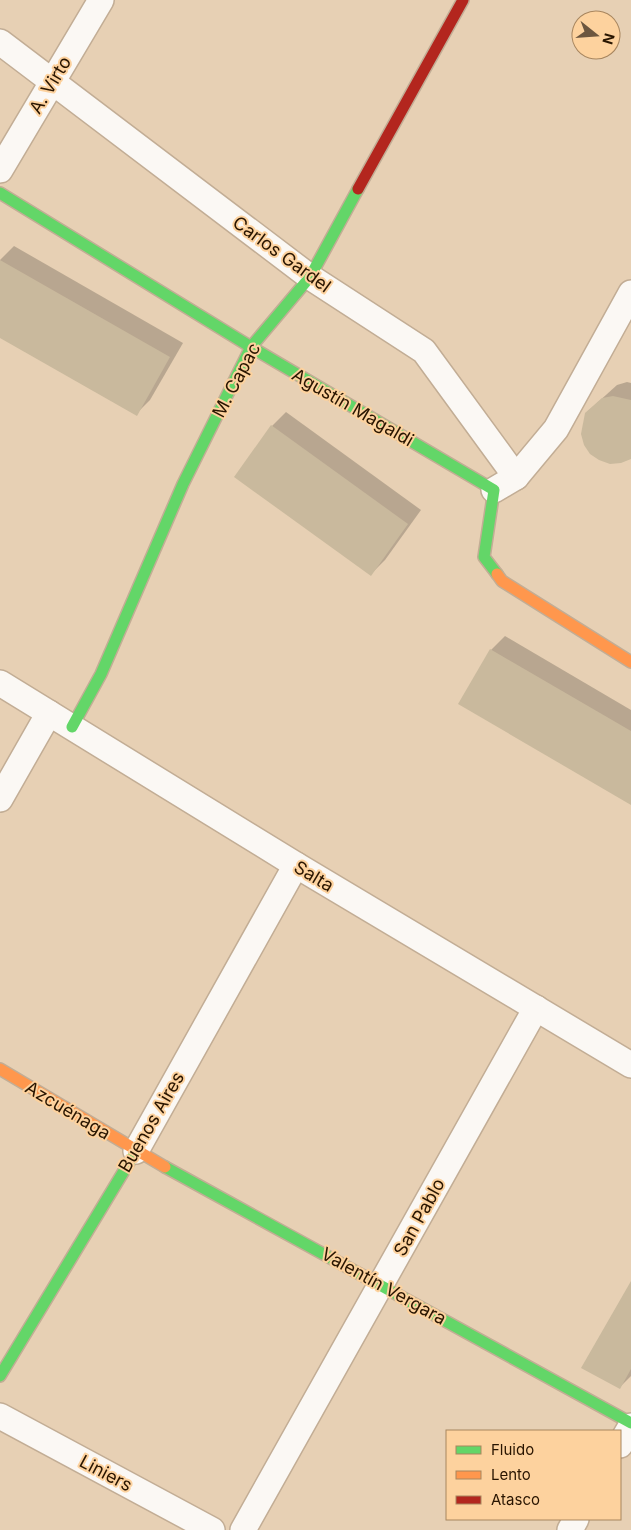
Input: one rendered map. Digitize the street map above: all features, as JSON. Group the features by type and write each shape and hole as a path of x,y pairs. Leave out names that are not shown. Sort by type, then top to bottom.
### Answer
{"street":[{"name":"A. Virto","path":"0,170 51,81 101,0"},
{"name":"M. Capac","path":"72,727 101,674 183,484 251,347 310,277 463,0"},
{"name":"Carlos Gardel","path":"0,42 310,277 424,351 516,477"},
{"name":"Agustín Magaldi","path":"0,193 251,347 494,490"},
{"path":"631,293 556,429 516,477 494,490 484,557 502,580 631,662"},
{"name":"Salta","path":"0,683 296,865 631,1065"},
{"path":"0,799 49,714"},
{"name":"Buenos Aires","path":"0,1376 136,1150 296,865"},
{"name":"San Pablo","path":"243,1530 536,1008"},
{"name":"Azcuénaga","path":"0,1069 136,1150"},
{"name":"Valentín Vergara","path":"136,1150 382,1284 631,1425"},
{"name":"Liniers","path":"0,1416 212,1530"},
{"path":"621,1443 631,1425"}],"building":[{"path":"0,260 170,357 137,416 0,338"},
{"path":"613,396 631,400 631,459 621,463 610,464 590,454 584,445 581,434 585,413 602,398"},
{"path":"271,425 408,524 371,576 234,477"},
{"path":"490,649 631,731 631,805 458,704"},
{"path":"631,1281 631,1369 620,1389 581,1368"}],"traffic: fast":[{"path":"72,727 101,674 183,484 251,347 310,277 358,189"},
{"path":"0,193 251,347 494,490 484,557 497,574"},
{"path":"0,1376 136,1151"},
{"path":"165,1167 631,1423"}],"traffic: slow":[{"path":"497,574 502,581 631,662"},
{"path":"0,1069 165,1167"}],"traffic: jam":[{"path":"358,189 463,0"}]}
